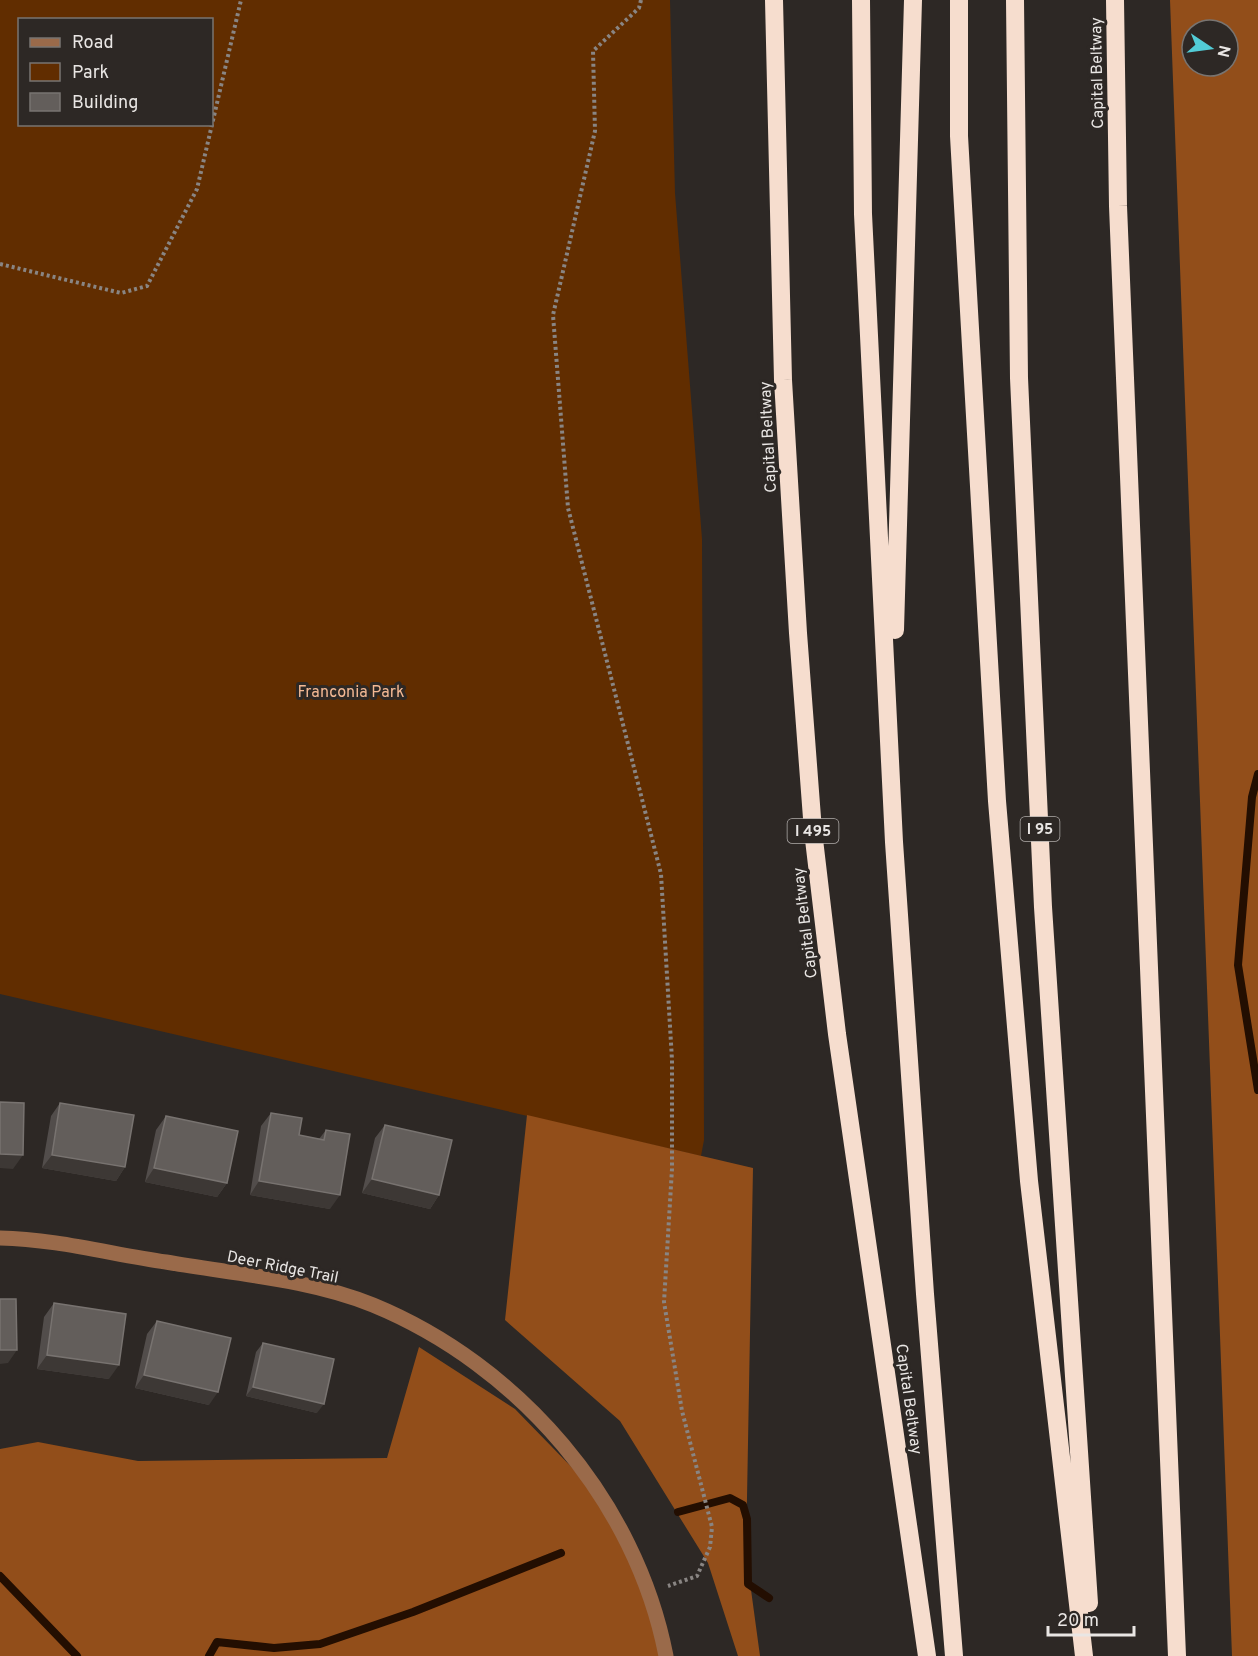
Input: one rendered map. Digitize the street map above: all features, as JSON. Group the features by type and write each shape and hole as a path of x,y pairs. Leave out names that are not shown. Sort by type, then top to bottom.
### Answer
{"highway":[{"name":"Capital Beltway","path":"774,0 783,380 798,633 813,831 837,1034 927,1656"},
{"path":"861,0 863,214 894,842 925,1294 954,1656"},
{"path":"894,842 894,661 913,0"},
{"path":"959,0 959,136 997,801 1029,1181 1084,1656"},
{"name":"I 95","path":"1015,0 1019,378 1043,907 1094,1656"},
{"name":"Capital Beltway","path":"1115,0 1119,230 1177,1656"}],"street":[{"name":"Deer Ridge Trail","path":"0,1238 311,1286 373,1305 434,1335 500,1381 570,1454 607,1503 660,1623 666,1656"}],"path":[{"path":"213,122 242,0"},
{"path":"641,0 639,8 593,51 595,131 553,315 568,508 661,874 672,1060 672,1169 664,1302 682,1411 712,1527 710,1547 697,1576 648,1592"},
{"path":"0,264 121,293 147,286 197,189 212,126"}],"green space":[{"name":"Franconia Park","path":"0,0 670,0 675,193 702,539 704,1140 701,1156 0,994"}],"shaded area":[{"path":"1170,0 1258,0 1258,1656 1232,1656"},
{"path":"527,1115 753,1168 746,1553 760,1656 738,1656 708,1563 620,1421 505,1320"},
{"path":"419,1347 515,1409 588,1484 640,1571 668,1656 0,1656 0,1449 38,1442 138,1461 387,1458"}],"building":[{"path":"0,1102 24,1103 23,1155 0,1154"},
{"path":"60,1103 134,1115 125,1167 52,1155"},
{"path":"271,1113 302,1118 299,1135 324,1140 326,1130 350,1134 340,1195 259,1181"},
{"path":"166,1116 238,1131 227,1183 154,1168"},
{"path":"385,1125 452,1140 439,1195 372,1179"},
{"path":"0,1299 16,1299 17,1350 0,1350"},
{"path":"54,1303 126,1314 119,1365 47,1355"},
{"path":"157,1321 231,1338 218,1392 144,1375"},
{"path":"263,1343 334,1359 324,1404 253,1387"}],"waterway":[{"path":"1258,774 1252,797 1238,965 1258,1090"},
{"path":"678,1512 730,1498 743,1505 747,1519 748,1584 769,1598"},
{"path":"209,1656 217,1642 274,1648 320,1644 413,1612 561,1553"},
{"path":"0,1576 77,1656"}]}
